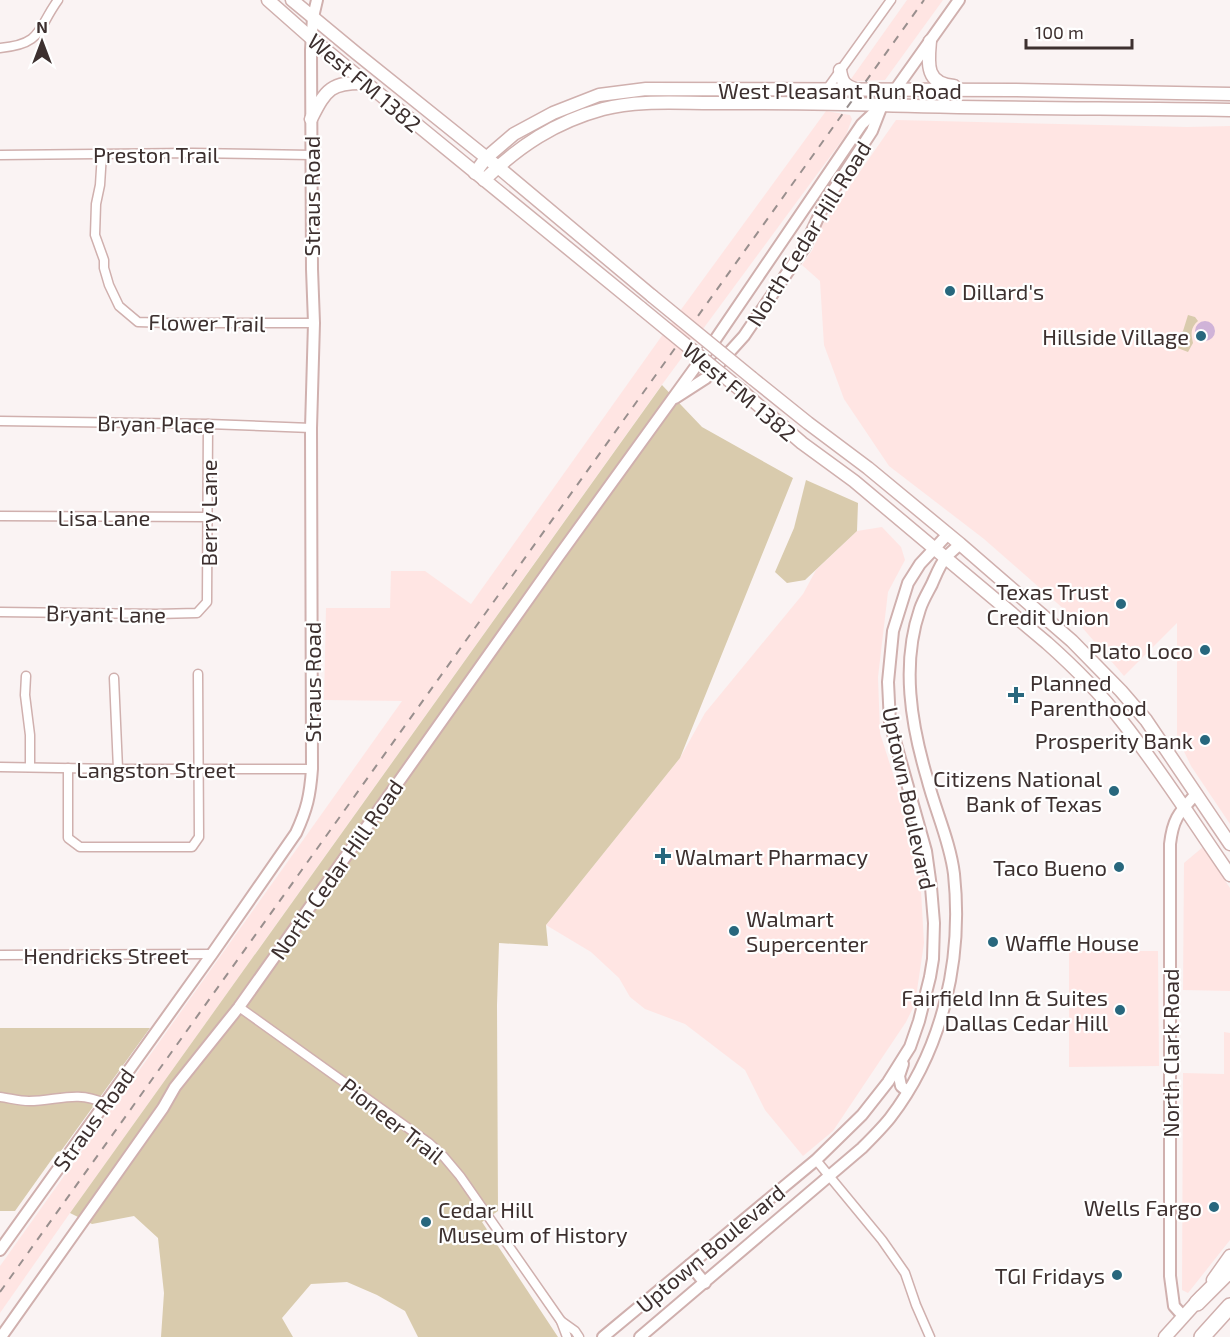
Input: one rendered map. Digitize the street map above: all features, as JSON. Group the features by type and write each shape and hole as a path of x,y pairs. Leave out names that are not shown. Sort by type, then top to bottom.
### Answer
{"highway":[{"path":"1197,1303 1230,1270"},
{"path":"1202,1337 1230,1306"}],"main road":[{"name":"West FM 1382","path":"268,0 366,84 742,391 802,443 843,472 1078,671 1131,732 1230,875"},
{"name":"West FM 1382","path":"292,0 752,378 868,468 1072,641 1121,691 1158,736 1230,844"},
{"path":"930,41 928,64 936,81 949,86 1015,90"},
{"path":"840,70 842,81 846,86 859,91"},
{"path":"311,119 326,92 348,83 366,84"},
{"name":"West Pleasant Run Road","path":"480,177 486,158 514,134 553,112 599,95 646,89 1015,90 1230,94"},
{"name":"West Pleasant Run Road","path":"480,177 498,167 542,133 561,124 604,109 647,103 817,103 1230,110"},
{"path":"1165,1337 1197,1303 1230,1256"}],"street":[{"path":"0,48 22,45 30,41 38,33 58,0"},
{"path":"308,0 313,17"},
{"path":"313,17 317,0"},
{"path":"817,103 891,0"},
{"name":"North Cedar Hill Road","path":"1,1337 163,1108 175,1087 239,1007 670,402 862,124 895,90 959,0"},
{"name":"Straus Road","path":"0,1250 212,954 296,833 306,812 312,769 311,428 314,322 311,38 313,17"},
{"name":"North Cedar Hill Road","path":"670,402 706,378 744,336 804,248 825,203 872,131 882,105"},
{"name":"Flower Trail","path":"102,153 95,235 104,260 109,285 120,306 138,322 169,324 314,322"},
{"name":"Preston Trail","path":"0,155 192,153 311,155"},
{"path":"752,286 769,300"},
{"path":"742,300 761,311"},
{"name":"Bryan Place","path":"0,420 311,428"},
{"name":"Berry Lane","path":"207,603 208,424"},
{"name":"Lisa Lane","path":"0,516 208,517"},
{"name":"Uptown Boulevard","path":"603,1337 816,1160 862,1115 888,1082 910,1047 926,994 933,958 934,922 926,851 890,723 888,682 892,636 908,583 920,564 948,534"},
{"name":"Uptown Boulevard","path":"640,1337 862,1148 890,1117 930,1050 941,1018 953,962 957,927 954,871 916,739 910,659 915,626 921,606 945,558 960,544"},
{"name":"Bryant Lane","path":"0,612 197,613 207,603"},
{"path":"68,768 68,838 80,847 192,847 200,837 198,674"},
{"path":"26,676 25,695 30,735 30,767"},
{"path":"114,678 118,770"},
{"name":"Langston Street","path":"0,767 118,770 312,769"},
{"name":"North Clark Road","path":"1183,1316 1174,1306 1170,1276 1170,844 1172,827 1177,817 1196,794"},
{"name":"Hendricks Street","path":"0,955 212,954"},
{"path":"933,958 953,962"},
{"name":"Pioneer Trail","path":"239,1007 444,1156 561,1321 567,1337"},
{"path":"907,1091 901,1086 899,1076 910,1047"},
{"path":"0,1097 29,1101 80,1096 94,1098 104,1103"},
{"path":"816,1160 882,1240 905,1274 930,1337"},
{"path":"690,1265 705,1283"},
{"name":"Pioneer Trail","path":"561,1321 575,1331 579,1337"}],"shaded area":[{"path":"907,0 943,0 885,80 853,81 851,79"},
{"path":"826,111 850,115 852,119 846,135 661,386 0,1313 0,1266 402,701 324,700 326,608 390,608 391,571 425,571 471,604 661,337"},
{"name":"Hillside Village","path":"896,120 1230,126 1230,824 1191,766 1177,737 1177,623 1124,676 1074,618 984,539 889,466 844,399 824,345 820,281 802,265 813,249 822,226"},
{"path":"1188,315 1195,317 1198,321 1192,329 1193,343 1188,352 1175,347 1174,342 1183,331"},
{"path":"1205,321 1212,324 1215,331 1212,338 1205,341 1198,338 1195,331 1198,324"},
{"path":"662,385 702,427 793,478 680,758 546,925 548,946 499,943 498,1211 482,1222 558,1337 418,1337 405,1311 347,1282 311,1284 282,1318 293,1337 161,1337 164,1293 158,1238 134,1216 92,1224 70,1213"},
{"path":"806,480 858,503 857,531 805,580 787,583 775,572 794,528"},
{"path":"882,527 901,547 905,560 888,592 878,677 880,733 919,856 924,943 915,1004 906,1022 833,1131 803,1156 765,1110 745,1070 685,1024 645,1009 630,997 619,978 591,952 546,925 680,758 705,713 803,594 816,570 857,531"},
{"path":"1203,847 1230,888 1230,991 1183,990 1184,863"},
{"path":"1069,951 1158,951 1159,1066 1069,1067"},
{"path":"0,1028 150,1028 15,1211 0,1211"},
{"path":"1224,1032 1230,1033 1230,1240 1188,1293 1182,1290 1183,1073 1224,1074"}],"railway":[{"path":"0,1292 924,0"}],"place":[{"name":"Dillard's","path":"950,291"},
{"name":"Hillside Village","path":"1201,336"},
{"name":"Texas Trust Credit Union","path":"1121,604"},
{"name":"Plato Loco","path":"1205,650"},
{"name":"Planned Parenthood","path":"1016,695"},
{"name":"Prosperity Bank","path":"1205,740"},
{"name":"Citizens National Bank of Texas","path":"1114,791"},
{"name":"Walmart Pharmacy","path":"663,856"},
{"name":"Taco Bueno","path":"1119,867"},
{"name":"Walmart Supercenter","path":"734,931"},
{"name":"Waffle House","path":"993,942"},
{"name":"Fairfield Inn & Suites Dallas Cedar Hill","path":"1120,1010"},
{"name":"Wells Fargo","path":"1214,1207"},
{"name":"Cedar Hill Museum of History","path":"426,1222"},
{"name":"TGI Fridays","path":"1117,1275"}]}
